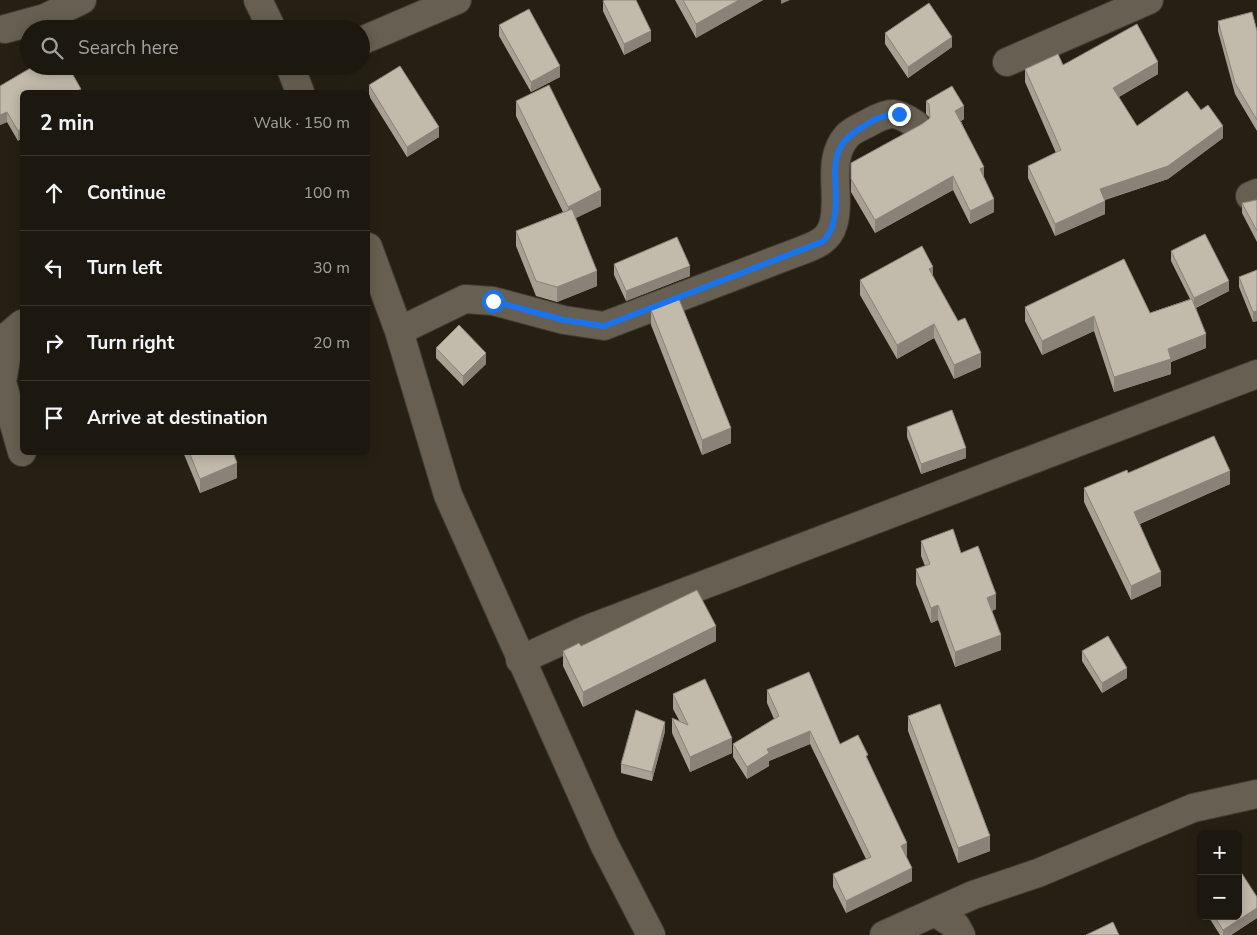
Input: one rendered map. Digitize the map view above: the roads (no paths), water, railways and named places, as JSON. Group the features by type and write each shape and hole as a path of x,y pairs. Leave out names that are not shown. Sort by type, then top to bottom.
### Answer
{"street":[{"path":"38,20 82,0"},
{"path":"258,0 268,20"},
{"path":"370,37 457,0"},
{"path":"1007,62 1149,0"},
{"path":"5,30 20,26"},
{"path":"399,331 466,299 493,301 564,320 604,326 824,241 833,226 836,199 835,160 838,148 848,134 884,114 899,114 915,124"},
{"path":"370,252 399,331 448,495 520,660 569,762 604,844 651,935"},
{"path":"20,326 10,334 2,382 20,444"},
{"path":"520,660 588,630 1257,374"},
{"path":"884,935 973,895 1038,873 1193,808 1257,794"},
{"path":"935,912 956,926 961,935"}]}
